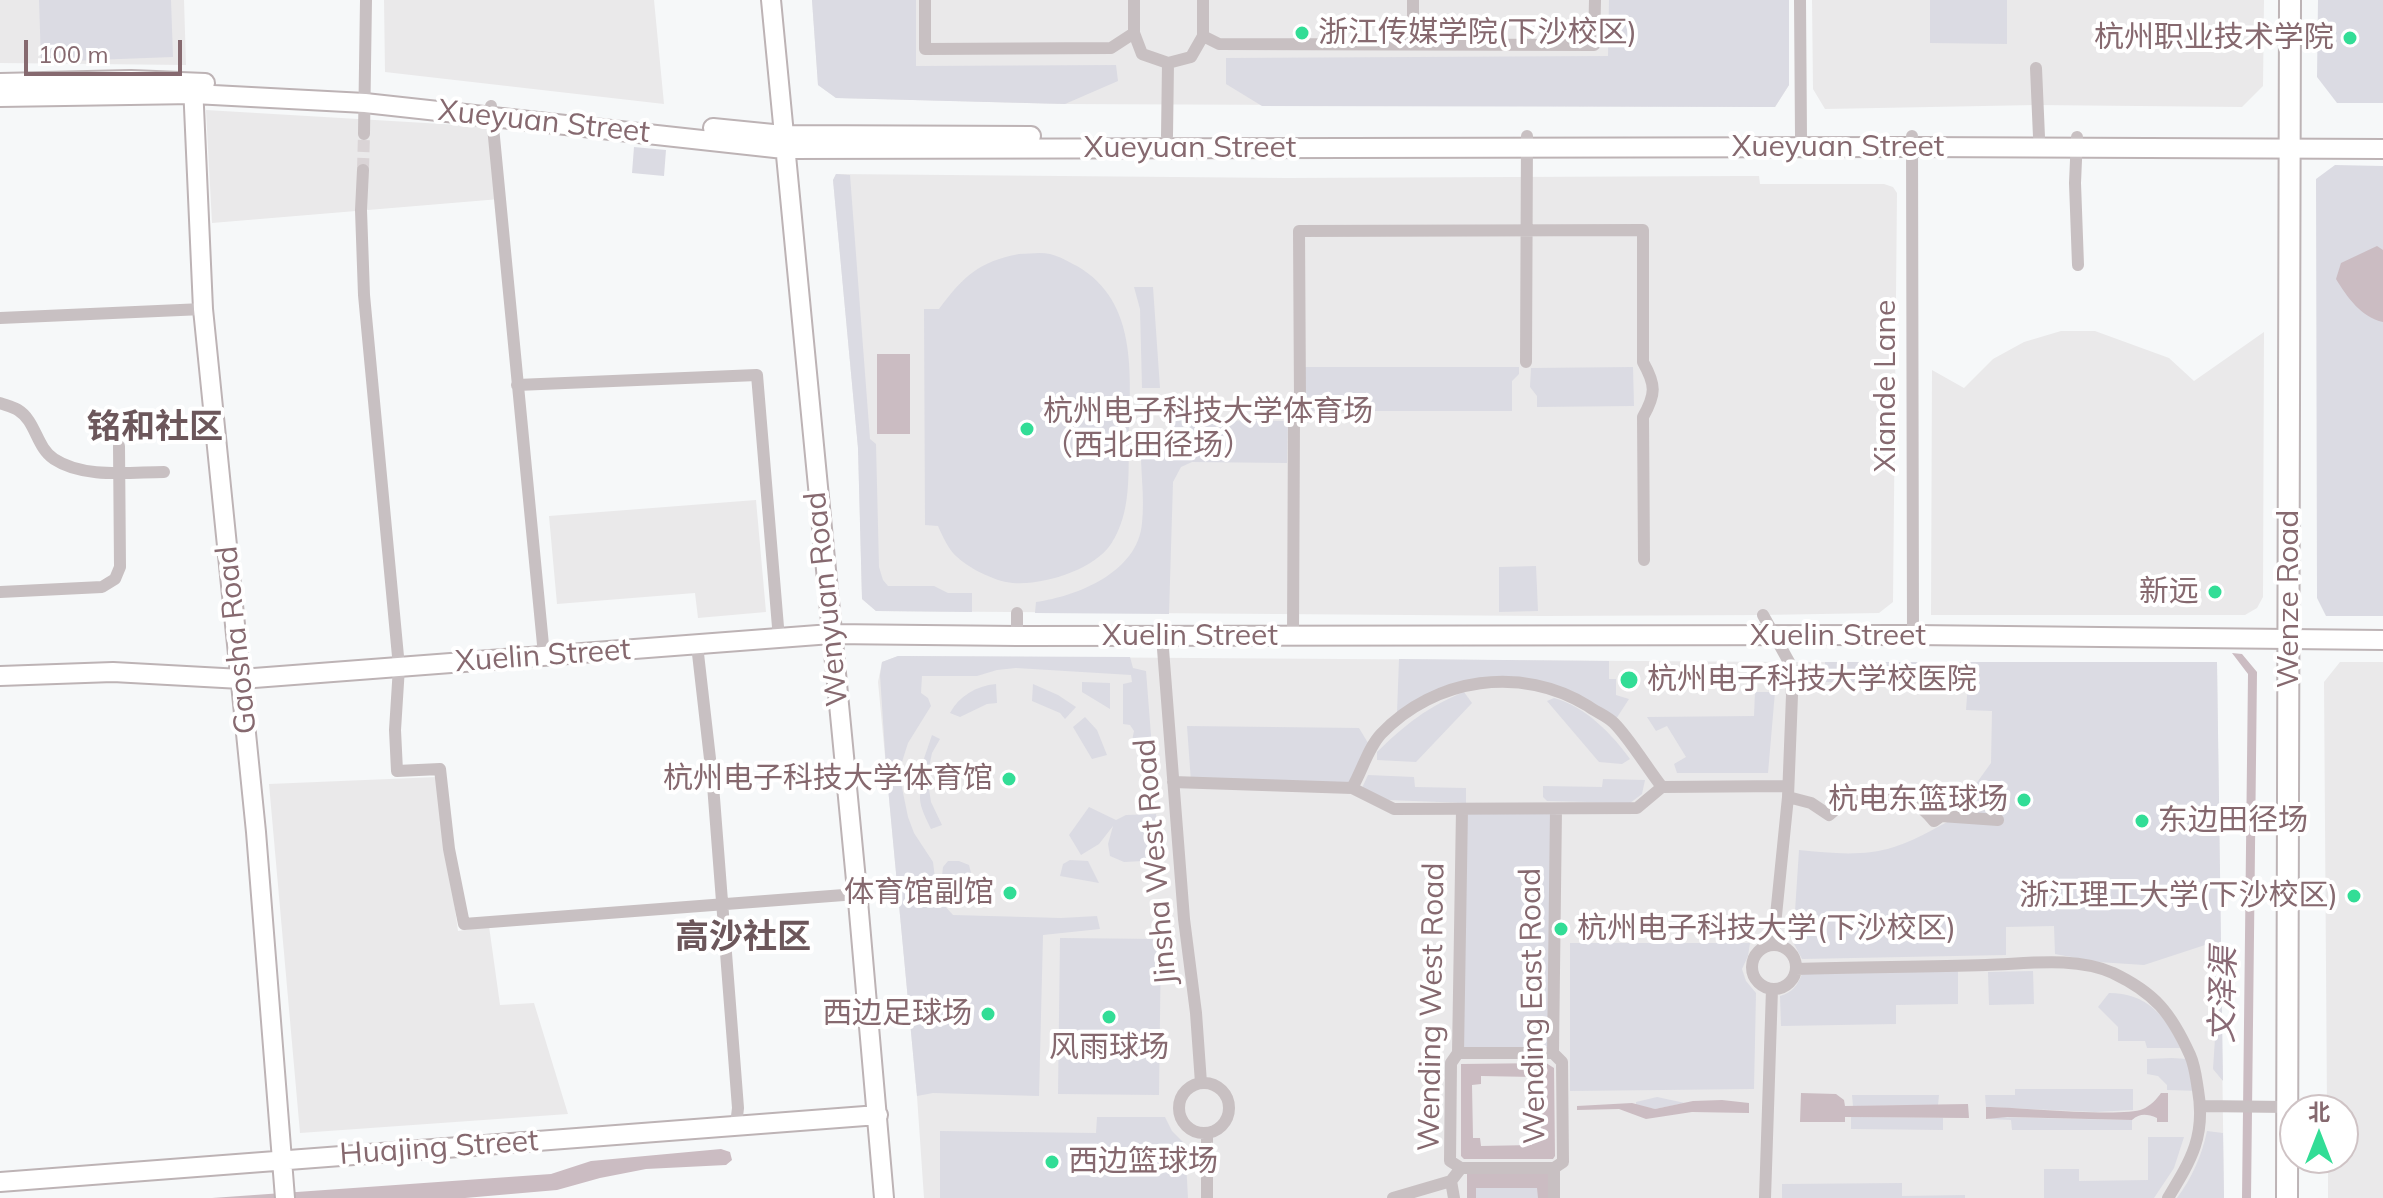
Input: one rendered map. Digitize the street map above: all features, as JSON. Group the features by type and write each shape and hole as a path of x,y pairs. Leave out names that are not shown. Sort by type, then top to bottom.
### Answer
{"main road":[{"name":"Wenyuan Road","path":"771,0 884,1198"},
{"name":"Wenze Road","path":"2287,1198 2276,1107 2289,640 2290,0"},
{"name":"Xueyuan Street","path":"0,83 194,88 365,99 783,142 2077,142 2291,143 2383,149"},
{"name":"Xueyuan Street","path":"0,97 194,88"},
{"name":"Gaosha Road","path":"194,88 203,309 256,832 285,1198"},
{"name":"Xueyuan Street","path":"783,142 1167,136 1527,142 1801,136 1912,142 2039,137 2077,142"},
{"name":"Xueyuan Street","path":"2291,143 2383,137"},
{"name":"Xuelin Street","path":"0,676 113,672 241,679 831,634 1913,635 2383,640"},
{"name":"Huajing Street","path":"0,1182 878,1115"}],"street":[{"path":"364,134 366,0"},
{"path":"925,0 925,49 1111,48 1134,33"},
{"path":"1134,0 1134,33 1142,54 1168,63 1191,57 1203,36 1203,0"},
{"path":"1413,0 1413,44"},
{"path":"1203,36 1219,44 1594,45 1595,0"},
{"path":"1800,0 1801,136"},
{"path":"1167,136 1168,63"},
{"path":"2036,68 2039,137"},
{"path":"492,111 544,655"},
{"path":"1526,362 1527,142"},
{"name":"Xiande Lane","path":"1912,142 1913,635"},
{"path":"2077,142 2078,265"},
{"path":"363,170 364,295 399,667 395,730 397,771 440,769 449,849 464,924 857,894"},
{"path":"1293,635 1294,417 1300,400 1299,231 1643,230 1643,362 1653,380 1652,400 1643,417 1644,560"},
{"path":"0,318 203,309"},
{"path":"517,385 757,375 779,639"},
{"path":"0,403 18,410 32,424 41,444 53,458 91,471 164,472"},
{"path":"0,592 102,587 115,579 120,567 119,446"},
{"path":"1017,613 1017,636"},
{"path":"1763,615 1789,662 1792,695 1788,792 1773,945"},
{"name":"Jinsha West Road","path":"1162,636 1201,1083"},
{"path":"697,645 709,742 738,1108 736,1125"},
{"path":"1352,788 1381,735 1423,701 1465,686 1518,681 1539,684 1571,696 1613,722 1662,787"},
{"path":"1173,782 1352,788 1394,809 1637,808 1662,787 1788,792 1829,815 1855,795 1875,792 1892,793 1915,802 1934,821 1941,816 1998,820"},
{"name":"Wending West Road","path":"1454,1198 1451,1181 1461,1168 1450,1161 1451,1063 1458,1053 1462,809"},
{"name":"Wending East Road","path":"1554,1198 1554,1168 1563,1162 1562,1062 1553,1053 1556,809"},
{"path":"1773,945 1792,954 1796,969 1784,987 1772,989 1757,982 1752,969 1760,950 1773,945"},
{"path":"1796,969 2065,963 2110,972 2142,990 2167,1010 2194,1065 2201,1106 2201,1131 2192,1156 2168,1198"},
{"path":"1765,1198 1772,989"},
{"path":"1458,1053 1553,1053"},
{"path":"1201,1083 1214,1085 1221,1090 1229,1104 1224,1124 1207,1134 1192,1131 1181,1120 1179,1113 1183,1093 1201,1083"},
{"path":"2201,1106 2276,1107"},
{"path":"1207,1134 1207,1198"},
{"path":"1461,1168 1554,1168"},
{"path":"1393,1198 1451,1181"}],"shaded area":[{"path":"0,0 184,0 186,65 0,63"},
{"path":"39,0 171,0 173,57 41,62"},
{"path":"384,0 654,0 664,104 385,72"},
{"name":"浙江传媒学院(下沙校区)","path":"812,0 1789,0 1789,85 1775,107 1065,104 836,98 818,85"},
{"path":"812,0 916,0 916,66 1116,65 1118,81 1065,104 836,98 818,85"},
{"path":"1609,0 1789,0 1789,85 1775,107 1262,106 1226,84 1226,58 1608,56"},
{"path":"1812,0 2264,0 2263,86 2242,107 2036,105 1825,109 1813,89"},
{"path":"1930,0 2007,0 2007,44 1930,43"},
{"name":"杭州职业技术学院","path":"2318,0 2383,0 2383,103 2337,103 2317,77"},
{"path":"206,110 493,127 500,199 212,223"},
{"path":"634,147 666,150 664,176 632,173"},
{"path":"2335,165 2383,166 2383,616 2326,616 2317,598 2316,179"},
{"path":"836,174 1287,178 1759,176 1760,184 1884,184 1893,187 1897,193 1893,602 1879,613 1763,615 876,611 862,599 858,448 833,180"},
{"path":"836,174 850,175 870,439 876,444 879,567 883,580 888,586 934,586 948,593 972,593 972,612 876,611 862,599 858,448 833,180"},
{"path":"2377,246 2383,250 2383,322 2361,311 2336,279 2341,263"},
{"name":"杭州电子科技大学体育场 （西北田径场）","path":"1019,254 1053,255 1077,266 1097,281 1111,299 1121,320 1127,342 1130,390 1128,492 1118,532 1103,554 1078,569 1048,580 1019,583 999,580 970,567 953,553 938,526 925,525 924,309 939,309 964,279 982,266"},
{"path":"1134,287 1153,287 1160,388 1142,388 1140,309"},
{"path":"2061,331 2095,331 2169,358 2194,381 2264,332 2263,597 2257,608 2245,615 1931,615 1932,370 1964,388 1993,359 2024,342"},
{"path":"877,354 910,354 910,434 877,434"},
{"path":"1305,367 1519,367 1519,374 1512,381 1512,411 1305,411"},
{"path":"1633,367 1634,406 1537,407 1537,396 1530,387 1531,368"},
{"path":"1175,420 1288,421 1287,463 1192,462 1181,467 1173,482 1169,614 1035,613 1036,602 1070,594 1103,579 1130,555 1142,523 1141,442 1151,436 1163,441 1174,428"},
{"path":"756,500 766,612 698,618 695,593 557,604 549,516"},
{"path":"1536,566 1538,611 1499,612 1499,567"},
{"path":"2232,653 2242,654 2257,672 2251,1198 2242,1198 2248,674"},
{"name":"杭州电子科技大学(下沙校区)","path":"898,656 2217,662 2224,1198 924,1198 878,682 882,662"},
{"path":"898,656 1130,657 1133,668 1146,671 1152,748 1139,747 1132,741 1134,731 1130,725 1123,724 1123,684 1132,682 1131,675 1016,668 977,676 922,676 921,693 928,698 931,706 908,743 901,765 886,767 880,675 882,662"},
{"path":"1399,659 1609,661 1609,679 1616,679 1616,695 1629,699 1616,719 1544,682 1511,677 1456,683 1422,696 1397,713"},
{"path":"1825,662 2217,662 2223,1081 2213,1069 2216,1023 2211,951 2205,945 2144,965 2098,962 2055,954 2054,926 2006,927 2006,955 1802,959 1793,942 1799,850 1871,852 1913,840 1969,812 1960,806 1991,763 1992,711 1966,710 1968,683 1825,682"},
{"name":"浙江理工大学(下沙校区)","path":"2340,662 2383,662 2383,1198 2328,1198 2328,1174 2359,1174 2359,1094 2327,1094 2324,682"},
{"path":"1082,682 1110,683 1110,709 1082,692"},
{"path":"996,684 997,703 987,704 960,717 950,713 969,693"},
{"path":"1033,684 1076,707 1065,719 1060,713 1032,701"},
{"path":"1464,692 1472,703 1416,762 1377,760 1377,752 1408,725 1428,710"},
{"path":"1755,692 1775,692 1768,773 1677,773 1674,764 1686,757 1667,726 1656,731 1647,717 1754,716"},
{"path":"1554,698 1576,707 1597,722 1630,759 1622,764 1599,762 1547,701"},
{"path":"1085,717 1097,730 1107,755 1092,759 1073,727"},
{"path":"1187,726 1359,728 1371,748 1352,788 1191,782"},
{"path":"932,735 940,739 932,753 927,777 919,773"},
{"path":"1368,775 1414,777 1415,787 1466,788 1466,803 1388,800 1362,788"},
{"path":"437,777 458,931 489,926 500,1005 534,1003 568,1114 300,1133 269,784"},
{"name":"西边足球场","path":"887,777 900,778 914,833 933,862 935,878 922,881 926,903 942,903 953,915 1097,916 1100,929 1043,935 1039,1096 933,1093 917,1096"},
{"path":"1603,779 1645,780 1642,794 1630,803 1547,801 1543,797 1543,786 1602,787"},
{"path":"922,788 929,789 931,802 942,825 931,829 921,803"},
{"path":"1089,807 1116,820 1126,815 1156,814 1161,860 1124,862 1110,856 1108,844 1113,826 1099,844 1081,855 1069,835"},
{"path":"1462,809 1556,809 1553,1053 1458,1053"},
{"path":"1070,860 1088,861 1099,883 1060,876 1063,864"},
{"path":"948,861 969,865 971,873 942,876 943,867"},
{"name":"风雨球场","path":"1060,938 1161,939 1159,1095 1058,1094"},
{"path":"1570,943 1750,943 1742,969 1746,981 1756,993 1754,1089 1570,1091"},
{"path":"1958,971 1958,1004 1896,1005 1896,1024 1781,1026 1780,996 1794,988 1802,974"},
{"path":"2033,971 2034,1004 1989,1005 1988,972"},
{"path":"2109,993 2134,997 2153,1008 2168,1025 2180,1048 2147,1048 2145,1041 2118,1041 2118,1027 2098,1007"},
{"path":"2147,1059 2187,1059 2199,1091 2167,1090 2167,1085 2158,1076 2147,1074"},
{"path":"1546,1063 1554,1068 1553,1159 1464,1159 1461,1156 1461,1064","holes":["1481,1076 1533,1077 1533,1084 1541,1084 1541,1138 1532,1138 1532,1145 1481,1146 1480,1138 1473,1138 1472,1085 1481,1084"]},
{"path":"2015,1089 2133,1089 2133,1110 2095,1112 1986,1107 1985,1095 2015,1095"},
{"path":"1801,1093 1836,1094 1844,1100 1845,1106 1968,1104 1969,1118 1845,1117 1845,1122 1800,1122"},
{"path":"2161,1093 2168,1093 2168,1122 2157,1122 2157,1118 2144,1115 2132,1120 1986,1119 1986,1107 2131,1111 2146,1108"},
{"path":"1852,1095 1939,1095 1938,1105 1853,1106"},
{"path":"1657,1097 1685,1103 1655,1109 1636,1105 1636,1102"},
{"path":"1693,1101 1749,1103 1749,1113 1692,1112 1646,1119 1619,1109 1577,1110 1577,1106 1632,1103 1655,1109"},
{"name":"西边篮球场","path":"1097,1117 1165,1117 1172,1131 1185,1144 1188,1198 940,1198 940,1131 1096,1133"},
{"path":"1851,1117 1943,1118 1943,1130 1851,1129"},
{"path":"1989,1117 2132,1120 2132,1130 2012,1130 2011,1120"},
{"path":"2207,1131 2223,1133 2224,1198 2177,1198 2196,1166"},
{"path":"2148,1137 2184,1137 2174,1168 2154,1198 2044,1198 2044,1169 2079,1169 2079,1181 2148,1180"},
{"path":"721,1149 730,1152 732,1160 726,1165 646,1169 557,1190 465,1198 212,1198 551,1174 591,1161"},
{"path":"1467,1172 1548,1172 1548,1198 1538,1198 1537,1188 1476,1188 1476,1198 1467,1198"},
{"path":"1902,1183 1902,1196 1965,1195 1965,1198 1782,1198 1782,1184"},
{"path":"1476,1188 1538,1188 1538,1198 1476,1198"}],"tunnel":[{"path":"363,170 364,134"}],"place":[{"name":"浙江传媒学院(下沙校区)","path":"1302,33"},
{"name":"杭州职业技术学院","path":"2350,38"},
{"name":"杭州电子科技大学体育场 （西北田径场）","path":"1027,429"},
{"name":"新远","path":"2215,592"},
{"name":"杭州电子科技大学校医院","path":"1629,680"},
{"name":"杭州电子科技大学体育馆","path":"1009,779"},
{"name":"杭电东篮球场","path":"2024,800"},
{"name":"东边田径场","path":"2142,821"},
{"name":"体育馆副馆","path":"1010,893"},
{"name":"浙江理工大学(下沙校区)","path":"2354,896"},
{"name":"杭州电子科技大学(下沙校区)","path":"1561,929"},
{"name":"西边足球场","path":"988,1014"},
{"name":"风雨球场","path":"1109,1017"},
{"name":"西边篮球场","path":"1052,1162"}],"district":[{"name":"铭和社区","path":"155,428"},
{"name":"高沙社区","path":"743,938"}],"water label":[{"name":"文泽渠","path":"2224,995"}]}
